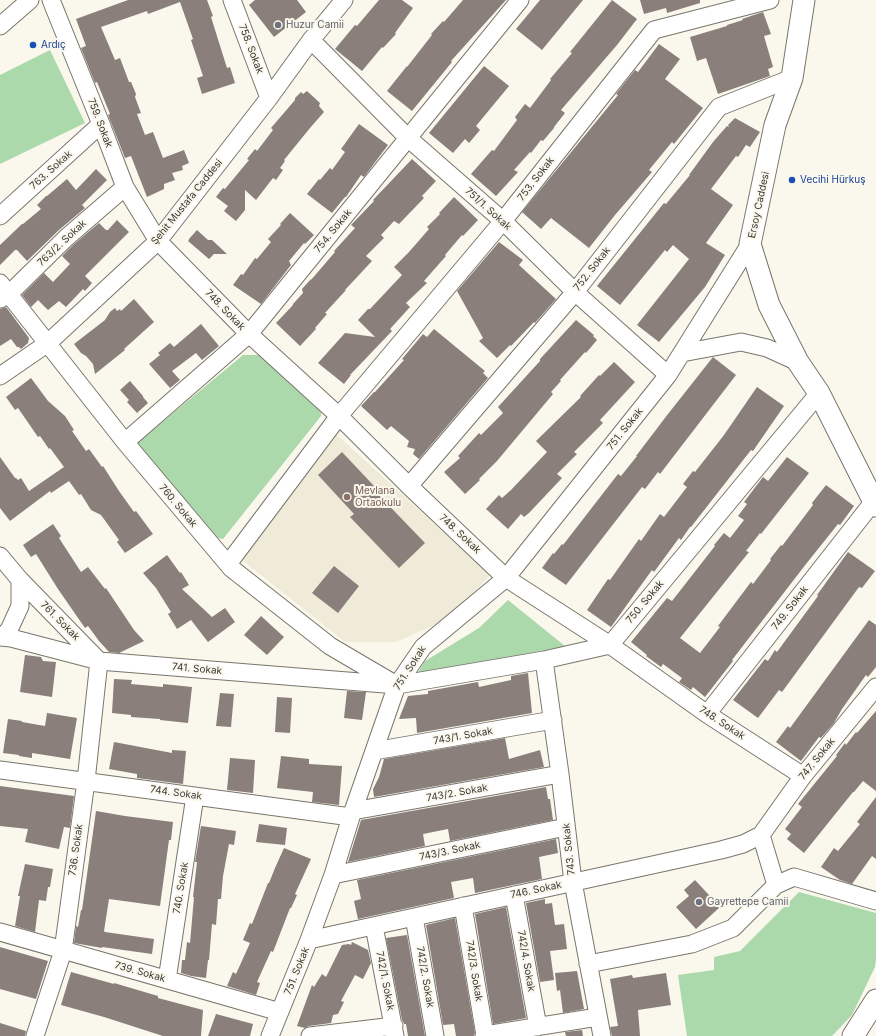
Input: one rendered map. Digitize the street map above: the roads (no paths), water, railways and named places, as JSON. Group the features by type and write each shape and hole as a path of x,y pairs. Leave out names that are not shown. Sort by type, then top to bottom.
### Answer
{"main road":[{"name":"Ersoy Caddesi","path":"804,0 792,78 775,125 750,244 769,305 798,362 819,393 875,503"},
{"path":"852,1036 876,1000"}],"street":[{"path":"0,26 30,0"},
{"name":"759. Sokak","path":"51,0 125,187 158,241"},
{"name":"758. Sokak","path":"232,0 269,98"},
{"name":"Şehit Mustafa Caddesi","path":"0,376 48,343 158,241 269,98 311,40 344,0"},
{"name":"754. Sokak","path":"124,442 249,334 520,0"},
{"name":"753. Sokak","path":"228,564 338,416 503,221 654,30 770,0"},
{"name":"751/1. Sokak","path":"311,40 408,138 503,221 574,292 668,375"},
{"name":"752. Sokak","path":"409,486 574,292 719,107 792,78"},
{"name":"763. Sokak","path":"0,216 101,124"},
{"name":"763/2. Sokak","path":"3,292 125,187"},
{"name":"748. Sokak","path":"158,241 249,334 338,416 506,578 610,645 707,714 803,776"},
{"name":"751. Sokak","path":"270,1036 309,940 333,874 352,814 397,685 423,647 506,578 668,375 750,244"},
{"name":"760. Sokak","path":"3,292 48,343 124,442 231,568 330,646 397,685"},
{"path":"682,353 741,342 767,348 798,362"},
{"name":"750. Sokak","path":"610,645 819,393"},
{"name":"749. Sokak","path":"707,714 875,503"},
{"name":"761. Sokak","path":"0,556 20,580 99,661"},
{"path":"1,637 9,630 20,606 20,580"},
{"name":"741. Sokak","path":"1,637 11,638 99,661 397,685"},
{"path":"397,685 544,660 610,645"},
{"name":"743. Sokak","path":"544,660 560,774 572,882 602,1036"},
{"name":"736. Sokak","path":"34,1036 63,950 86,781 99,661"},
{"name":"747. Sokak","path":"761,835 803,776 876,687"},
{"name":"743/1. Sokak","path":"374,751 553,720"},
{"name":"744. Sokak","path":"0,770 195,796 352,814"},
{"name":"743/2. Sokak","path":"352,814 560,774"},
{"name":"740. Sokak","path":"167,980 195,796"},
{"name":"743/3. Sokak","path":"333,874 566,827"},
{"path":"761,835 776,885"},
{"name":"746. Sokak","path":"309,940 721,850 743,844 761,835"},
{"path":"588,964 692,944 733,928 776,885 794,878 876,902"},
{"name":"742/4. Sokak","path":"514,895 538,1027"},
{"name":"742/3. Sokak","path":"463,906 484,1036"},
{"name":"742/2. Sokak","path":"414,917 435,1036"},
{"name":"742/1. Sokak","path":"374,926 395,1031"},
{"name":"739. Sokak","path":"0,932 280,1012"},
{"path":"484,1036 598,1017"},
{"path":"310,1036 395,1031"}],"place":[{"name":"Huzur Camii","path":"278,25"},
{"name":"Ardıç","path":"33,45"},
{"name":"Vecihi Hürkuş","path":"792,180"},
{"name":"Mevlana Ortaokulu","path":"347,497"},
{"name":"Gayrettepe Camii","path":"699,902"}]}
